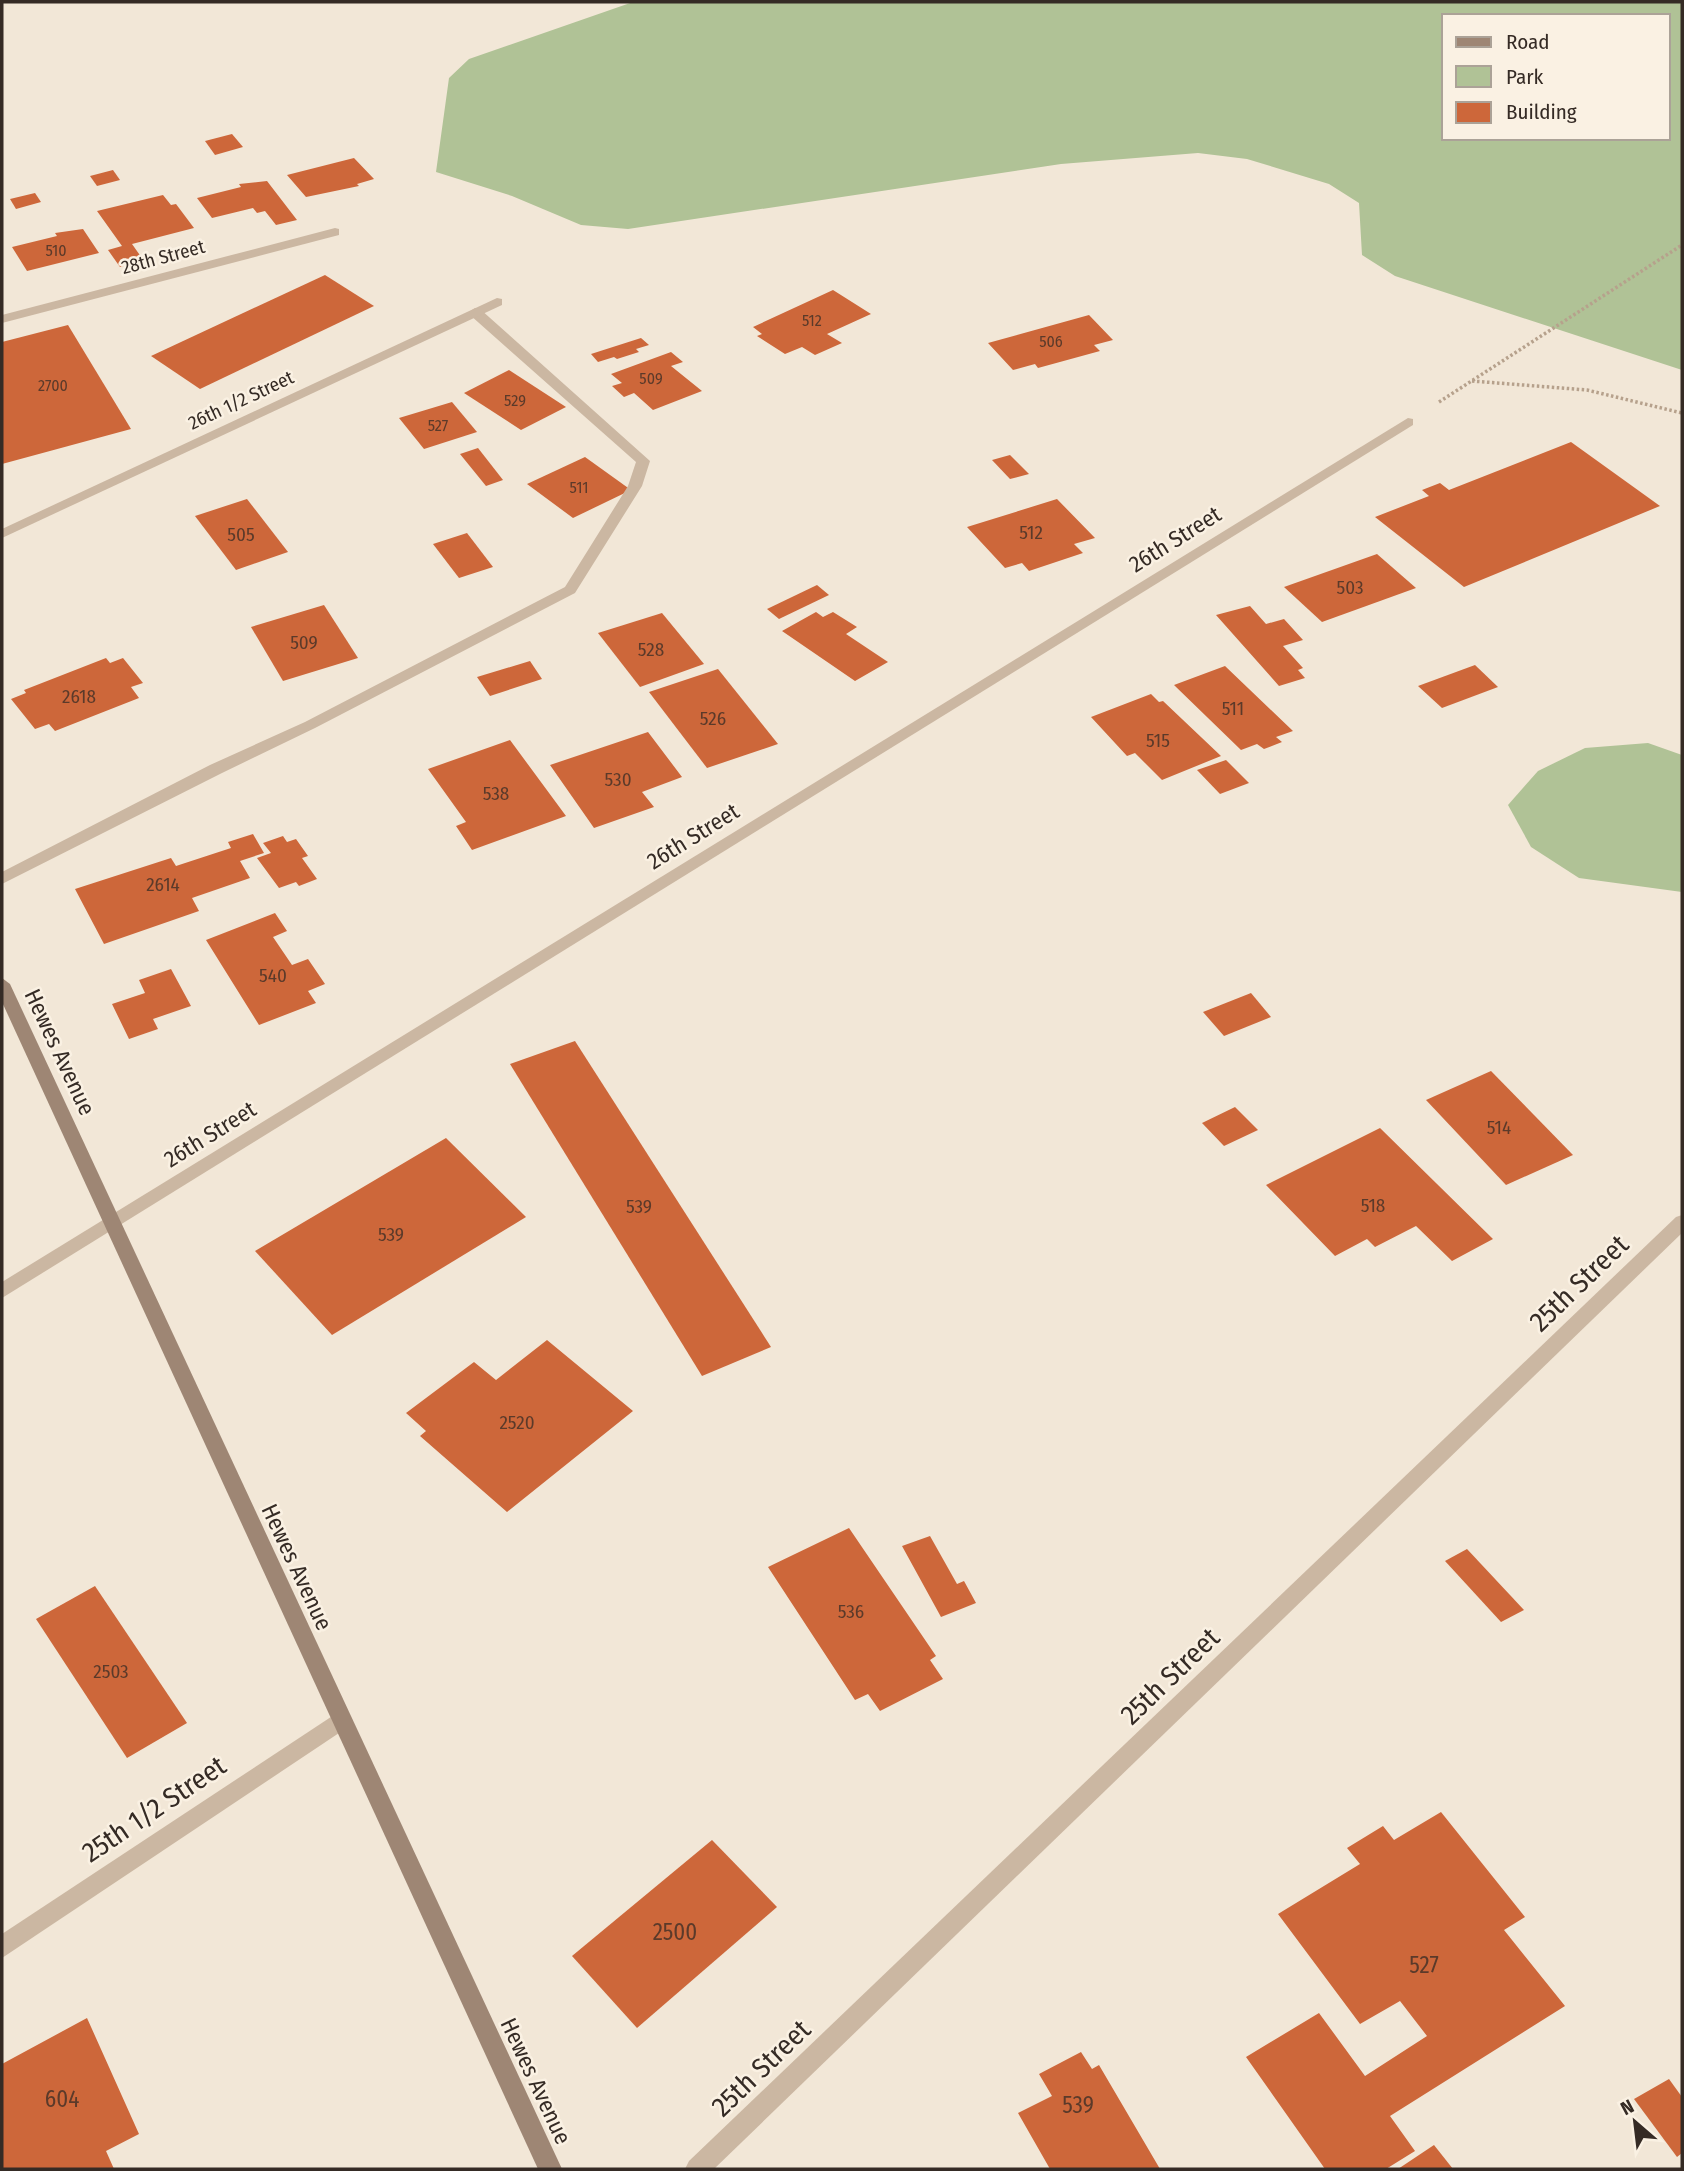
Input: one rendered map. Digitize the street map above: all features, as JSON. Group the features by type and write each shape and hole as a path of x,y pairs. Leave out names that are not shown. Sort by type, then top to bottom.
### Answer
{"main road":[{"name":"Hewes Avenue","path":"2,984 340,1720 550,2169"}],"street":[{"name":"28th Street","path":"2,319 335,232"},
{"name":"26th 1/2 Street","path":"2,534 498,302"},
{"path":"2,879 216,769 310,725 570,590 635,486 643,461 475,312"},
{"name":"26th Street","path":"2,1291 110,1221 1408,422"},
{"name":"25th Street","path":"697,2169 1682,1222"},
{"name":"25th 1/2 Street","path":"2,1947 340,1720"}],"path":[{"path":"1408,422 1682,245"},
{"path":"1471,381 1587,390 1682,413"}],"green space":[{"path":"633,2 1682,2 1682,370 1395,276 1362,255 1359,203 1329,184 1247,159 1198,153 1061,164 628,229 581,225 512,196 436,172 449,78 469,59"},
{"path":"1648,743 1682,755 1682,892 1579,878 1531,847 1508,805 1538,771 1585,748"}],"building":[{"path":"232,134 243,147 215,155 205,141"},
{"path":"354,158 374,179 357,184 359,186 306,197 287,175"},
{"path":"113,170 120,180 97,186 90,176"},
{"path":"267,181 297,220 276,225 265,211 257,213 253,208 212,218 197,198 241,187 239,184"},
{"path":"35,193 41,202 16,209 10,199"},
{"path":"163,195 171,205 176,204 194,228 132,244 144,261 120,267 108,250 122,246 97,211"},
{"path":"83,229 99,253 27,271 12,247 57,236 55,233"},
{"path":"325,275 374,306 200,389 151,356"},
{"path":"833,290 871,314 827,334 842,343 815,355 802,347 785,354 757,336 762,334 753,327"},
{"path":"1089,315 1113,340 1094,345 1100,351 1038,368 1035,364 1013,370 988,343"},
{"path":"68,325 131,429 2,464 2,342"},
{"path":"641,338 649,345 636,349 639,352 598,362 591,354"},
{"path":"671,352 683,362 671,366 702,391 653,410 634,393 624,397 612,386 622,383 611,374"},
{"path":"509,370 566,407 521,430 464,393"},
{"path":"452,402 477,432 424,449 399,418"},
{"path":"1571,442 1660,506 1464,587 1375,517 1429,496 1422,490 1440,483 1449,490"},
{"path":"478,448 503,480 486,486 460,454"},
{"path":"1010,455 1029,474 1010,479 992,460"},
{"path":"585,457 631,490 573,518 527,484"},
{"path":"247,499 288,552 236,570 195,516"},
{"path":"1057,499 1095,538 1074,544 1083,553 1029,571 1022,563 1005,568 967,527"},
{"path":"467,533 493,567 459,578 433,544"},
{"path":"1377,554 1416,588 1322,622 1284,587"},
{"path":"817,585 829,595 779,619 767,609"},
{"path":"324,605 358,658 283,681 251,627"},
{"path":"1250,606 1266,624 1284,619 1303,640 1283,646 1303,668 1298,670 1305,678 1279,686 1216,615"},
{"path":"816,612 823,617 833,612 857,627 846,634 888,662 855,681 782,631"},
{"path":"662,613 704,664 640,687 598,633"},
{"path":"106,658 110,663 123,658 143,683 131,687 139,698 55,731 49,724 35,729 11,699 26,693 24,690"},
{"path":"530,661 542,679 490,696 477,677"},
{"path":"1475,665 1498,687 1442,708 1418,686"},
{"path":"1225,666 1293,731 1276,737 1282,742 1264,749 1257,744 1241,750 1174,685"},
{"path":"718,669 778,744 707,768 649,692"},
{"path":"1151,694 1159,702 1163,701 1221,756 1162,780 1135,753 1127,756 1091,717"},
{"path":"648,732 682,777 642,792 654,807 594,828 550,765"},
{"path":"510,740 566,816 472,850 456,826 466,822 428,769"},
{"path":"1226,760 1249,783 1220,794 1197,770"},
{"path":"253,834 264,853 240,861 250,878 192,898 199,911 104,944 75,889 171,858 176,866 231,848 228,842"},
{"path":"283,836 287,842 296,839 308,856 302,858 317,879 299,886 296,882 279,888 257,858 271,853 263,843"},
{"path":"275,913 287,931 273,937 292,965 308,959 325,984 308,991 316,1003 259,1025 206,940"},
{"path":"171,969 191,1006 153,1019 158,1029 129,1039 112,1004 145,993 139,980"},
{"path":"1251,993 1271,1017 1224,1036 1203,1012"},
{"path":"575,1041 771,1347 702,1376 510,1064"},
{"path":"1491,1071 1573,1155 1506,1185 1426,1100"},
{"path":"1235,1107 1258,1130 1224,1146 1202,1123"},
{"path":"1380,1128 1493,1239 1452,1261 1416,1226 1375,1247 1367,1239 1335,1256 1266,1185"},
{"path":"446,1138 526,1217 332,1335 255,1251"},
{"path":"547,1340 633,1411 507,1512 420,1436 426,1431 406,1413 474,1362 496,1380"},
{"path":"849,1528 936,1656 930,1660 943,1679 880,1711 868,1694 855,1700 768,1567"},
{"path":"930,1536 957,1584 964,1581 976,1603 941,1617 902,1546"},
{"path":"1467,1549 1524,1610 1501,1622 1445,1561"},
{"path":"95,1586 187,1723 127,1758 36,1619"},
{"path":"1441,1812 1525,1917 1504,1930 1565,2006 1390,2116 1415,2151 1386,2169 1325,2169 1246,2057 1319,2013 1365,2076 1427,2036 1400,2001 1360,2024 1278,1914 1360,1864 1347,1848 1383,1826 1394,1840"},
{"path":"712,1840 777,1907 637,2028 572,1956"},
{"path":"87,2018 139,2134 106,2151 114,2169 2,2169 2,2064"},
{"path":"1081,2052 1092,2069 1099,2065 1160,2169 1050,2169 1018,2113 1052,2096 1039,2074"},
{"path":"1669,2079 1682,2097 1682,2153 1677,2157 1634,2099"},
{"path":"1434,2145 1453,2169 1398,2169"}]}
